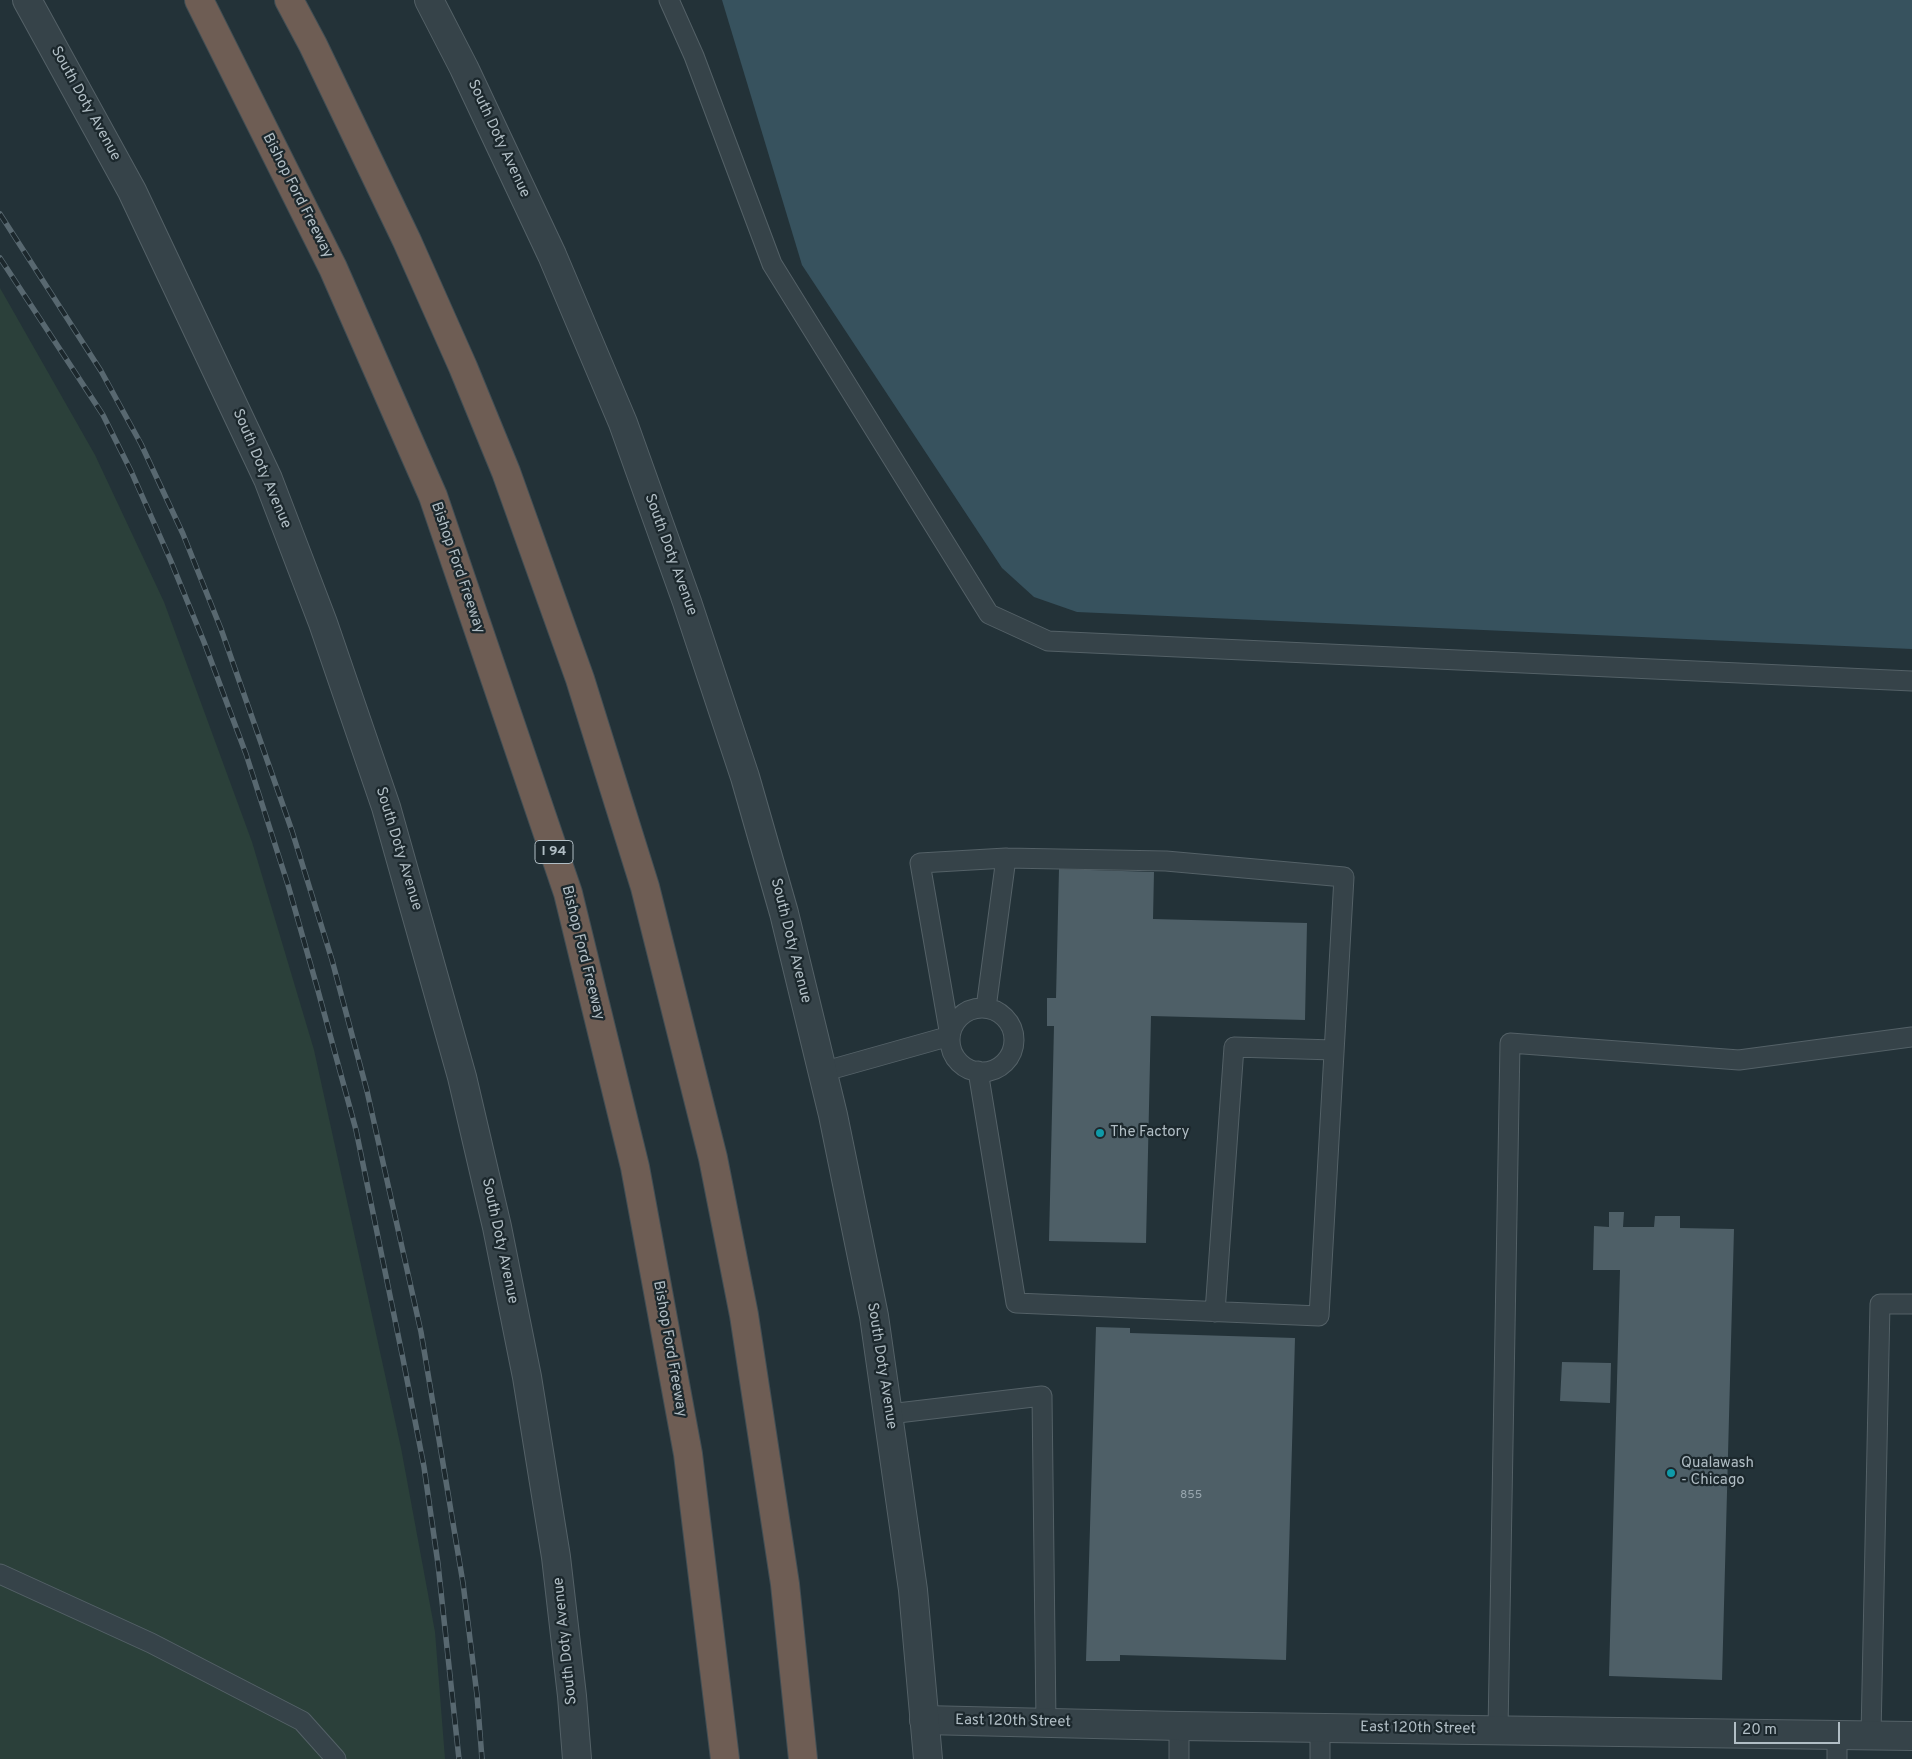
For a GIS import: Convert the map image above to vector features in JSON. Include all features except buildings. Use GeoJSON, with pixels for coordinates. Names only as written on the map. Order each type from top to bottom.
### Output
{"type":"FeatureCollection","features":[{"type":"Feature","properties":{"kind":"highway","name":"Bishop Ford Freeway"},"geometry":{"type":"LineString","coordinates":[[199,0],[333,268],[433,496],[568,893],[635,1166],[688,1454],[724,1759]]}},
{"type":"Feature","properties":{"kind":"highway"},"geometry":{"type":"LineString","coordinates":[[289,0],[313,45],[407,241],[463,367],[506,472],[580,679],[645,887],[713,1158],[744,1315],[785,1584],[803,1759]]}},
{"type":"Feature","properties":{"kind":"street","name":"South Doty Avenue"},"geometry":{"type":"LineString","coordinates":[[27,0],[132,191],[268,479],[322,623],[386,807],[462,1078],[497,1227],[528,1377],[556,1557],[572,1696],[577,1759]]}},
{"type":"Feature","properties":{"kind":"street","name":"South Doty Avenue"},"geometry":{"type":"LineString","coordinates":[[429,0],[464,68],[552,255],[623,423],[687,602],[745,777],[784,914],[822,1072],[874,1316],[913,1590],[928,1759]]}},
{"type":"Feature","properties":{"kind":"street","name":"East 120th Street"},"geometry":{"type":"LineString","coordinates":[[924,1720],[1179,1726],[1498,1730],[1837,1747],[1871,1735],[1912,1736]]}},
{"type":"Feature","properties":{"kind":"lane"},"geometry":{"type":"LineString","coordinates":[[669,0],[694,56],[772,264],[989,614],[1048,641],[1912,681]]}},
{"type":"Feature","properties":{"kind":"lane"},"geometry":{"type":"LineString","coordinates":[[950,1036],[953,1026],[959,1018],[972,1010],[986,1008],[996,1011],[1004,1017],[1014,1034],[1014,1044],[1006,1062],[988,1071],[968,1069],[954,1055],[950,1046],[950,1036],[920,863],[1006,858],[1166,861],[1344,877],[1318,1316],[1016,1303],[978,1071]]}},
{"type":"Feature","properties":{"kind":"lane"},"geometry":{"type":"LineString","coordinates":[[986,1008],[1006,858]]}},
{"type":"Feature","properties":{"kind":"lane"},"geometry":{"type":"LineString","coordinates":[[822,1072],[950,1036]]}},
{"type":"Feature","properties":{"kind":"lane"},"geometry":{"type":"LineString","coordinates":[[1498,1730],[1510,1043],[1739,1060],[1912,1036]]}},
{"type":"Feature","properties":{"kind":"lane"},"geometry":{"type":"LineString","coordinates":[[1215,1312],[1234,1047],[1334,1050]]}},
{"type":"Feature","properties":{"kind":"lane"},"geometry":{"type":"LineString","coordinates":[[1871,1735],[1880,1304],[1912,1304]]}},
{"type":"Feature","properties":{"kind":"lane"},"geometry":{"type":"LineString","coordinates":[[889,1414],[1042,1396],[1046,1723]]}},
{"type":"Feature","properties":{"kind":"lane"},"geometry":{"type":"LineString","coordinates":[[0,1574],[152,1643],[302,1721],[336,1759]]}},
{"type":"Feature","properties":{"kind":"lane"},"geometry":{"type":"LineString","coordinates":[[1179,1726],[1179,1759]]}},
{"type":"Feature","properties":{"kind":"lane"},"geometry":{"type":"LineString","coordinates":[[1320,1727],[1320,1759]]}},
{"type":"Feature","properties":{"kind":"green space"},"geometry":{"type":"Polygon","coordinates":[[[0,288],[95,455],[164,602],[252,842],[314,1050],[401,1448],[435,1632],[445,1759],[0,1759],[0,288]]]}},
{"type":"Feature","properties":{"kind":"water"},"geometry":{"type":"Polygon","coordinates":[[[722,0],[1912,0],[1912,649],[1077,612],[1034,597],[1002,568],[802,265],[722,0]]]}},
{"type":"Feature","properties":{"kind":"railway"},"geometry":{"type":"LineString","coordinates":[[0,214],[101,371],[141,444],[183,534],[221,629],[292,831],[332,960],[367,1091],[421,1332],[463,1583],[477,1695],[482,1759]]}},
{"type":"Feature","properties":{"kind":"railway"},"geometry":{"type":"LineString","coordinates":[[0,258],[103,415],[131,471],[204,642],[246,754],[288,885],[356,1130],[403,1359],[424,1467],[438,1564],[459,1759]]}},
{"type":"Feature","properties":{"kind":"place","name":"The Factory"},"geometry":{"type":"Point","coordinates":[1100,1133]}},
{"type":"Feature","properties":{"kind":"place","name":"Qualawash - Chicago"},"geometry":{"type":"Point","coordinates":[1671,1473]}}]}
